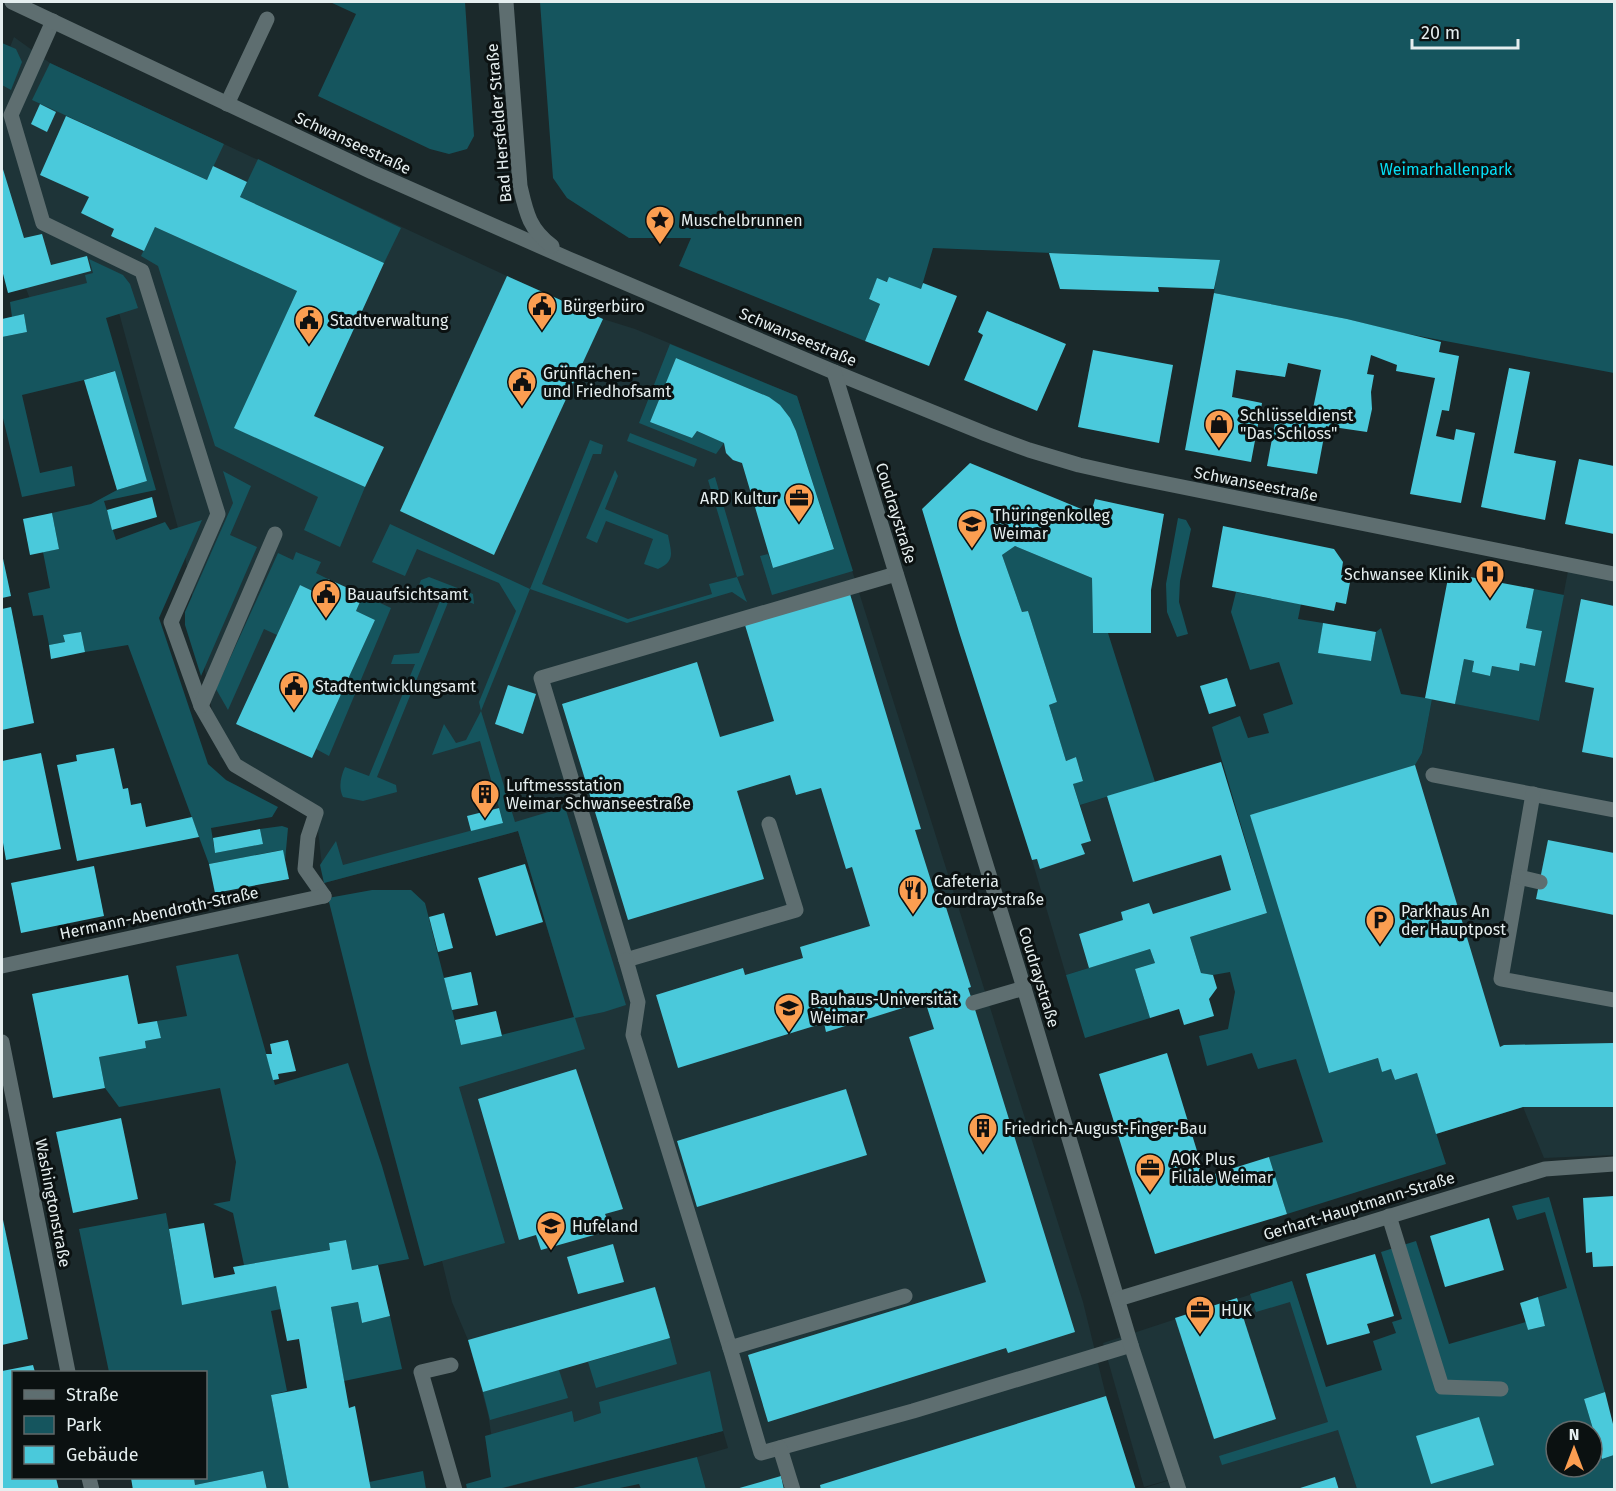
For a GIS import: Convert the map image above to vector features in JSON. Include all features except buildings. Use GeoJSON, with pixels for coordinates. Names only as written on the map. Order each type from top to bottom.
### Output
{"type":"FeatureCollection","features":[{"type":"Feature","properties":{"kind":"street","name":"Schwanseestraße"},"geometry":{"type":"LineString","coordinates":[[12,2],[372,172],[569,259],[834,372],[1029,450],[1079,465],[1128,476],[1614,574]]}},
{"type":"Feature","properties":{"kind":"street","name":"Bad Hersfelder Straße"},"geometry":{"type":"LineString","coordinates":[[506,2],[520,186],[526,213],[540,238],[569,259]]}},
{"type":"Feature","properties":{"kind":"street"},"geometry":{"type":"LineString","coordinates":[[227,104],[267,19]]}},
{"type":"Feature","properties":{"kind":"street"},"geometry":{"type":"LineString","coordinates":[[53,21],[11,115],[43,223],[142,271],[218,514],[171,622],[201,706]]}},
{"type":"Feature","properties":{"kind":"street","name":"Coudraystraße"},"geometry":{"type":"LineString","coordinates":[[834,372],[1024,988],[1131,1345],[1179,1490]]}},
{"type":"Feature","properties":{"kind":"street"},"geometry":{"type":"LineString","coordinates":[[201,706],[275,534]]}},
{"type":"Feature","properties":{"kind":"street"},"geometry":{"type":"LineString","coordinates":[[896,574],[540,678],[638,1002],[633,1035],[761,1453],[913,1411],[1131,1345]]}},
{"type":"Feature","properties":{"kind":"street","name":"Hermann-Abendroth-Straße"},"geometry":{"type":"LineString","coordinates":[[2,966],[324,896],[305,869],[308,837],[316,813],[235,765],[201,706]]}},
{"type":"Feature","properties":{"kind":"street"},"geometry":{"type":"LineString","coordinates":[[1433,776],[1614,810]]}},
{"type":"Feature","properties":{"kind":"street"},"geometry":{"type":"LineString","coordinates":[[1533,794],[1502,979],[1614,1000]]}},
{"type":"Feature","properties":{"kind":"street"},"geometry":{"type":"LineString","coordinates":[[626,960],[796,910],[769,824]]}},
{"type":"Feature","properties":{"kind":"street"},"geometry":{"type":"LineString","coordinates":[[1519,877],[1540,882]]}},
{"type":"Feature","properties":{"kind":"street"},"geometry":{"type":"LineString","coordinates":[[973,1004],[1024,988]]}},
{"type":"Feature","properties":{"kind":"street","name":"Washingtonstraße"},"geometry":{"type":"LineString","coordinates":[[2,1041],[68,1371]]}},
{"type":"Feature","properties":{"kind":"street","name":"Gerhart-Hauptmann-Straße"},"geometry":{"type":"LineString","coordinates":[[1118,1299],[1545,1169],[1614,1164]]}},
{"type":"Feature","properties":{"kind":"street"},"geometry":{"type":"LineString","coordinates":[[1389,1216],[1442,1387],[1501,1389]]}},
{"type":"Feature","properties":{"kind":"street"},"geometry":{"type":"LineString","coordinates":[[730,1347],[905,1296]]}},
{"type":"Feature","properties":{"kind":"street"},"geometry":{"type":"LineString","coordinates":[[451,1365],[421,1372],[456,1490]]}},
{"type":"Feature","properties":{"kind":"street"},"geometry":{"type":"LineString","coordinates":[[780,1448],[793,1490]]}},
{"type":"Feature","properties":{"kind":"shaded area"},"geometry":{"type":"Polygon","coordinates":[[[14,37],[50,63],[507,276],[603,319],[635,329],[797,396],[1083,1302],[1106,1396],[1136,1489],[706,1489],[697,1457],[728,1448],[723,1431],[500,1489],[488,1414],[468,1340],[452,1302],[442,1261],[424,1266],[461,1045],[574,1018],[518,831],[324,883],[316,813],[220,757],[184,550],[110,280],[30,299],[2,228],[2,67],[14,37]]]}},
{"type":"Feature","properties":{"kind":"shaded area"},"geometry":{"type":"Polygon","coordinates":[[[1569,566],[1614,575],[1614,1155],[1544,1158],[1523,1107],[1436,1134],[1417,1073],[1395,1080],[1382,1072],[1377,1058],[1329,1073],[1393,772],[1422,753],[1432,699],[1539,721],[1569,566]]]}},
{"type":"Feature","properties":{"kind":"shaded area"},"geometry":{"type":"Polygon","coordinates":[[[1221,762],[1267,913],[1066,975],[1032,860],[1037,859],[1041,868],[1084,854],[1081,844],[1091,841],[1080,805],[1221,762]]]}},
{"type":"Feature","properties":{"kind":"shaded area"},"geometry":{"type":"Polygon","coordinates":[[[1292,1281],[1357,1489],[1141,1489],[1186,1475],[1144,1487],[1103,1343],[1292,1281]]]}},
{"type":"Feature","properties":{"kind":"green space"},"geometry":{"type":"Polygon","coordinates":[[[330,2],[465,2],[474,136],[467,149],[449,154],[430,149],[318,96],[356,14],[330,2]]]}},
{"type":"Feature","properties":{"kind":"green space","name":"Weimarhallenpark"},"geometry":{"type":"Polygon","coordinates":[[[540,2],[1614,2],[1614,373],[1403,333],[1347,319],[1214,293],[1219,260],[933,248],[921,289],[877,279],[869,299],[880,304],[865,341],[679,266],[691,238],[629,238],[567,198],[553,178],[540,2]]]}},
{"type":"Feature","properties":{"kind":"green space"},"geometry":{"type":"Polygon","coordinates":[[[2,43],[16,49],[22,62],[11,90],[2,85],[2,43]]]}},
{"type":"Feature","properties":{"kind":"green space"},"geometry":{"type":"Polygon","coordinates":[[[50,63],[224,144],[207,180],[32,100],[50,63]]]}},
{"type":"Feature","properties":{"kind":"green space"},"geometry":{"type":"Polygon","coordinates":[[[258,159],[401,228],[384,263],[240,197],[258,159]]]}},
{"type":"Feature","properties":{"kind":"green space"},"geometry":{"type":"Polygon","coordinates":[[[155,227],[297,291],[235,428],[365,487],[340,547],[304,530],[318,497],[215,446],[158,266],[141,256],[155,227]]]}},
{"type":"Feature","properties":{"kind":"green space"},"geometry":{"type":"Polygon","coordinates":[[[89,259],[123,275],[130,284],[138,308],[106,318],[156,490],[104,501],[116,540],[165,522],[170,530],[202,520],[159,618],[208,764],[226,780],[278,807],[272,817],[211,828],[215,853],[263,844],[260,829],[282,826],[288,828],[285,861],[282,850],[209,864],[128,645],[85,652],[81,632],[63,636],[65,642],[49,645],[43,615],[33,616],[28,593],[50,588],[43,552],[59,549],[52,513],[91,504],[117,490],[147,481],[114,371],[22,395],[40,473],[72,466],[75,486],[22,497],[2,414],[2,337],[27,332],[24,314],[12,317],[10,302],[87,283],[85,275],[93,273],[89,259]]]}},
{"type":"Feature","properties":{"kind":"green space"},"geometry":{"type":"Polygon","coordinates":[[[670,344],[797,396],[853,571],[772,595],[760,556],[768,554],[773,568],[834,548],[796,431],[785,412],[769,397],[676,358],[650,422],[692,438],[697,431],[724,443],[716,454],[639,423],[670,344]]]}},
{"type":"Feature","properties":{"kind":"green space"},"geometry":{"type":"Polygon","coordinates":[[[630,433],[697,459],[694,467],[627,441],[630,433]]]}},
{"type":"Feature","properties":{"kind":"green space"},"geometry":{"type":"Polygon","coordinates":[[[590,440],[603,445],[601,454],[593,454],[542,584],[628,619],[712,594],[709,584],[737,577],[747,602],[732,592],[627,623],[530,589],[590,440]]]}},
{"type":"Feature","properties":{"kind":"green space"},"geometry":{"type":"Polygon","coordinates":[[[615,470],[618,476],[605,509],[668,535],[670,559],[658,569],[644,564],[653,539],[606,521],[597,543],[586,538],[615,470]]]}},
{"type":"Feature","properties":{"kind":"green space"},"geometry":{"type":"Polygon","coordinates":[[[223,471],[251,486],[230,535],[257,547],[201,676],[185,625],[185,612],[233,503],[223,471]]]}},
{"type":"Feature","properties":{"kind":"green space"},"geometry":{"type":"Polygon","coordinates":[[[715,477],[744,575],[737,577],[708,480],[715,477]]]}},
{"type":"Feature","properties":{"kind":"green space"},"geometry":{"type":"Polygon","coordinates":[[[1178,518],[1186,520],[1191,529],[1180,581],[1179,602],[1188,634],[1177,637],[1167,612],[1166,584],[1178,518]]]}},
{"type":"Feature","properties":{"kind":"green space"},"geometry":{"type":"Polygon","coordinates":[[[390,524],[530,589],[481,711],[479,702],[516,611],[499,583],[417,549],[405,576],[372,562],[390,524]]]}},
{"type":"Feature","properties":{"kind":"green space"},"geometry":{"type":"Polygon","coordinates":[[[1015,546],[1092,578],[1093,633],[1108,633],[1155,782],[1080,805],[1073,784],[1083,780],[1076,757],[1066,761],[1049,705],[1057,702],[1028,611],[1022,612],[1002,555],[1015,546]]]}},
{"type":"Feature","properties":{"kind":"green space"},"geometry":{"type":"Polygon","coordinates":[[[296,552],[321,562],[316,573],[328,579],[321,595],[300,585],[277,635],[264,629],[228,710],[216,689],[278,553],[293,560],[296,552]]]}},
{"type":"Feature","properties":{"kind":"green space"},"geometry":{"type":"Polygon","coordinates":[[[429,577],[473,594],[474,604],[451,595],[377,777],[396,785],[397,792],[363,801],[343,797],[341,782],[345,767],[369,776],[415,664],[391,664],[394,655],[419,653],[444,591],[431,586],[417,590],[421,580],[429,577]]]}},
{"type":"Feature","properties":{"kind":"green space"},"geometry":{"type":"Polygon","coordinates":[[[1534,589],[1564,595],[1539,721],[1455,704],[1464,659],[1474,661],[1472,672],[1490,676],[1492,666],[1519,671],[1520,663],[1535,666],[1542,631],[1526,628],[1534,589]]]}},
{"type":"Feature","properties":{"kind":"green space"},"geometry":{"type":"Polygon","coordinates":[[[1236,592],[1301,604],[1298,619],[1323,623],[1319,653],[1371,661],[1376,632],[1381,628],[1401,694],[1432,699],[1422,753],[1415,765],[1393,772],[1329,1073],[1378,1058],[1382,1072],[1391,1069],[1395,1080],[1417,1073],[1446,1164],[1287,1214],[1269,1157],[1323,1142],[1296,1059],[1258,1069],[1252,1053],[1207,1066],[1199,1036],[1228,1029],[1235,992],[1230,972],[1213,975],[1201,973],[1190,937],[1267,913],[1212,727],[1240,716],[1248,738],[1269,733],[1263,714],[1293,704],[1279,662],[1250,670],[1231,612],[1236,592]]]}},
{"type":"Feature","properties":{"kind":"green space"},"geometry":{"type":"Polygon","coordinates":[[[363,595],[391,608],[329,756],[316,749],[375,620],[356,611],[363,595]]]}},
{"type":"Feature","properties":{"kind":"green space"},"geometry":{"type":"Polygon","coordinates":[[[481,711],[515,822],[565,807],[626,1005],[575,1018],[585,1049],[459,1087],[505,1243],[424,1266],[328,898],[372,890],[411,890],[425,903],[461,1045],[574,1017],[518,831],[324,883],[320,865],[336,841],[343,865],[503,822],[480,741],[432,755],[444,724],[456,743],[466,740],[481,711]]]}},
{"type":"Feature","properties":{"kind":"green space"},"geometry":{"type":"Polygon","coordinates":[[[1150,949],[1155,963],[1135,969],[1150,1018],[1085,1038],[1066,975],[1150,949]]]}},
{"type":"Feature","properties":{"kind":"green space"},"geometry":{"type":"Polygon","coordinates":[[[238,954],[275,1085],[348,1063],[382,1166],[409,1259],[352,1270],[346,1240],[329,1243],[330,1250],[244,1265],[233,1213],[213,1204],[230,1201],[236,1162],[220,1088],[119,1107],[105,1088],[99,1057],[146,1048],[145,1041],[161,1038],[157,1021],[187,1016],[176,966],[238,954]]]}},
{"type":"Feature","properties":{"kind":"green space"},"geometry":{"type":"Polygon","coordinates":[[[1549,1197],[1605,1392],[1584,1399],[1590,1419],[1544,1419],[1544,1479],[1604,1479],[1604,1458],[1614,1455],[1614,1489],[1357,1489],[1338,1430],[1222,1465],[1219,1456],[1328,1422],[1290,1302],[1256,1312],[1250,1294],[1292,1281],[1326,1387],[1382,1370],[1373,1341],[1396,1333],[1392,1322],[1402,1319],[1381,1252],[1416,1241],[1449,1344],[1526,1322],[1528,1330],[1545,1326],[1538,1297],[1567,1288],[1545,1212],[1517,1220],[1512,1206],[1549,1197]]]}},
{"type":"Feature","properties":{"kind":"green space"},"geometry":{"type":"Polygon","coordinates":[[[166,1213],[182,1304],[276,1286],[281,1309],[271,1311],[287,1391],[271,1395],[289,1489],[267,1489],[263,1471],[195,1485],[194,1479],[207,1479],[207,1371],[109,1371],[79,1229],[166,1213]]]}},
{"type":"Feature","properties":{"kind":"green space"},"geometry":{"type":"Polygon","coordinates":[[[358,1302],[362,1323],[390,1316],[402,1369],[344,1381],[331,1307],[358,1302]]]}},
{"type":"Feature","properties":{"kind":"green space"},"geometry":{"type":"Polygon","coordinates":[[[670,1338],[677,1364],[596,1388],[588,1362],[670,1338]]]}},
{"type":"Feature","properties":{"kind":"green space"},"geometry":{"type":"Polygon","coordinates":[[[559,1370],[568,1398],[490,1420],[483,1392],[559,1370]]]}},
{"type":"Feature","properties":{"kind":"green space"},"geometry":{"type":"Polygon","coordinates":[[[710,1371],[723,1431],[498,1489],[467,1489],[466,1484],[491,1477],[485,1436],[572,1411],[574,1422],[601,1413],[599,1402],[710,1371]]]}},
{"type":"Feature","properties":{"kind":"green space"},"geometry":{"type":"Polygon","coordinates":[[[697,1457],[706,1489],[641,1489],[639,1484],[615,1489],[569,1489],[697,1457]]]}},
{"type":"Feature","properties":{"kind":"green space"},"geometry":{"type":"Polygon","coordinates":[[[423,1471],[426,1489],[371,1489],[369,1482],[423,1471]]]}},
{"type":"Feature","properties":{"kind":"place","name":"Muschelbrunnen"},"geometry":{"type":"Point","coordinates":[660,246]}},
{"type":"Feature","properties":{"kind":"place","name":"Bürgerbüro"},"geometry":{"type":"Point","coordinates":[542,332]}},
{"type":"Feature","properties":{"kind":"place","name":"Stadtverwaltung"},"geometry":{"type":"Point","coordinates":[309,346]}},
{"type":"Feature","properties":{"kind":"place","name":"Grünflächen- und Friedhofsamt"},"geometry":{"type":"Point","coordinates":[522,408]}},
{"type":"Feature","properties":{"kind":"place","name":"Schlüsseldienst \"Das Schloss\""},"geometry":{"type":"Point","coordinates":[1219,450]}},
{"type":"Feature","properties":{"kind":"place","name":"ARD Kultur"},"geometry":{"type":"Point","coordinates":[799,524]}},
{"type":"Feature","properties":{"kind":"place","name":"Thüringenkolleg Weimar"},"geometry":{"type":"Point","coordinates":[972,550]}},
{"type":"Feature","properties":{"kind":"place","name":"Schwansee Klinik"},"geometry":{"type":"Point","coordinates":[1490,600]}},
{"type":"Feature","properties":{"kind":"place","name":"Bauaufsichtsamt"},"geometry":{"type":"Point","coordinates":[326,620]}},
{"type":"Feature","properties":{"kind":"place","name":"Stadtentwicklungsamt"},"geometry":{"type":"Point","coordinates":[294,712]}},
{"type":"Feature","properties":{"kind":"place","name":"Luftmessstation Weimar Schwanseestraße"},"geometry":{"type":"Point","coordinates":[485,820]}},
{"type":"Feature","properties":{"kind":"place","name":"Cafeteria Courdraystraße"},"geometry":{"type":"Point","coordinates":[913,916]}},
{"type":"Feature","properties":{"kind":"place","name":"Parkhaus An der Hauptpost"},"geometry":{"type":"Point","coordinates":[1380,946]}},
{"type":"Feature","properties":{"kind":"place","name":"Bauhaus-Universität Weimar"},"geometry":{"type":"Point","coordinates":[789,1034]}},
{"type":"Feature","properties":{"kind":"place","name":"Friedrich-August-Finger-Bau"},"geometry":{"type":"Point","coordinates":[983,1154]}},
{"type":"Feature","properties":{"kind":"place","name":"AOK Plus Filiale Weimar"},"geometry":{"type":"Point","coordinates":[1150,1194]}},
{"type":"Feature","properties":{"kind":"place","name":"Hufeland"},"geometry":{"type":"Point","coordinates":[551,1252]}},
{"type":"Feature","properties":{"kind":"place","name":"HUK"},"geometry":{"type":"Point","coordinates":[1200,1336]}}]}
